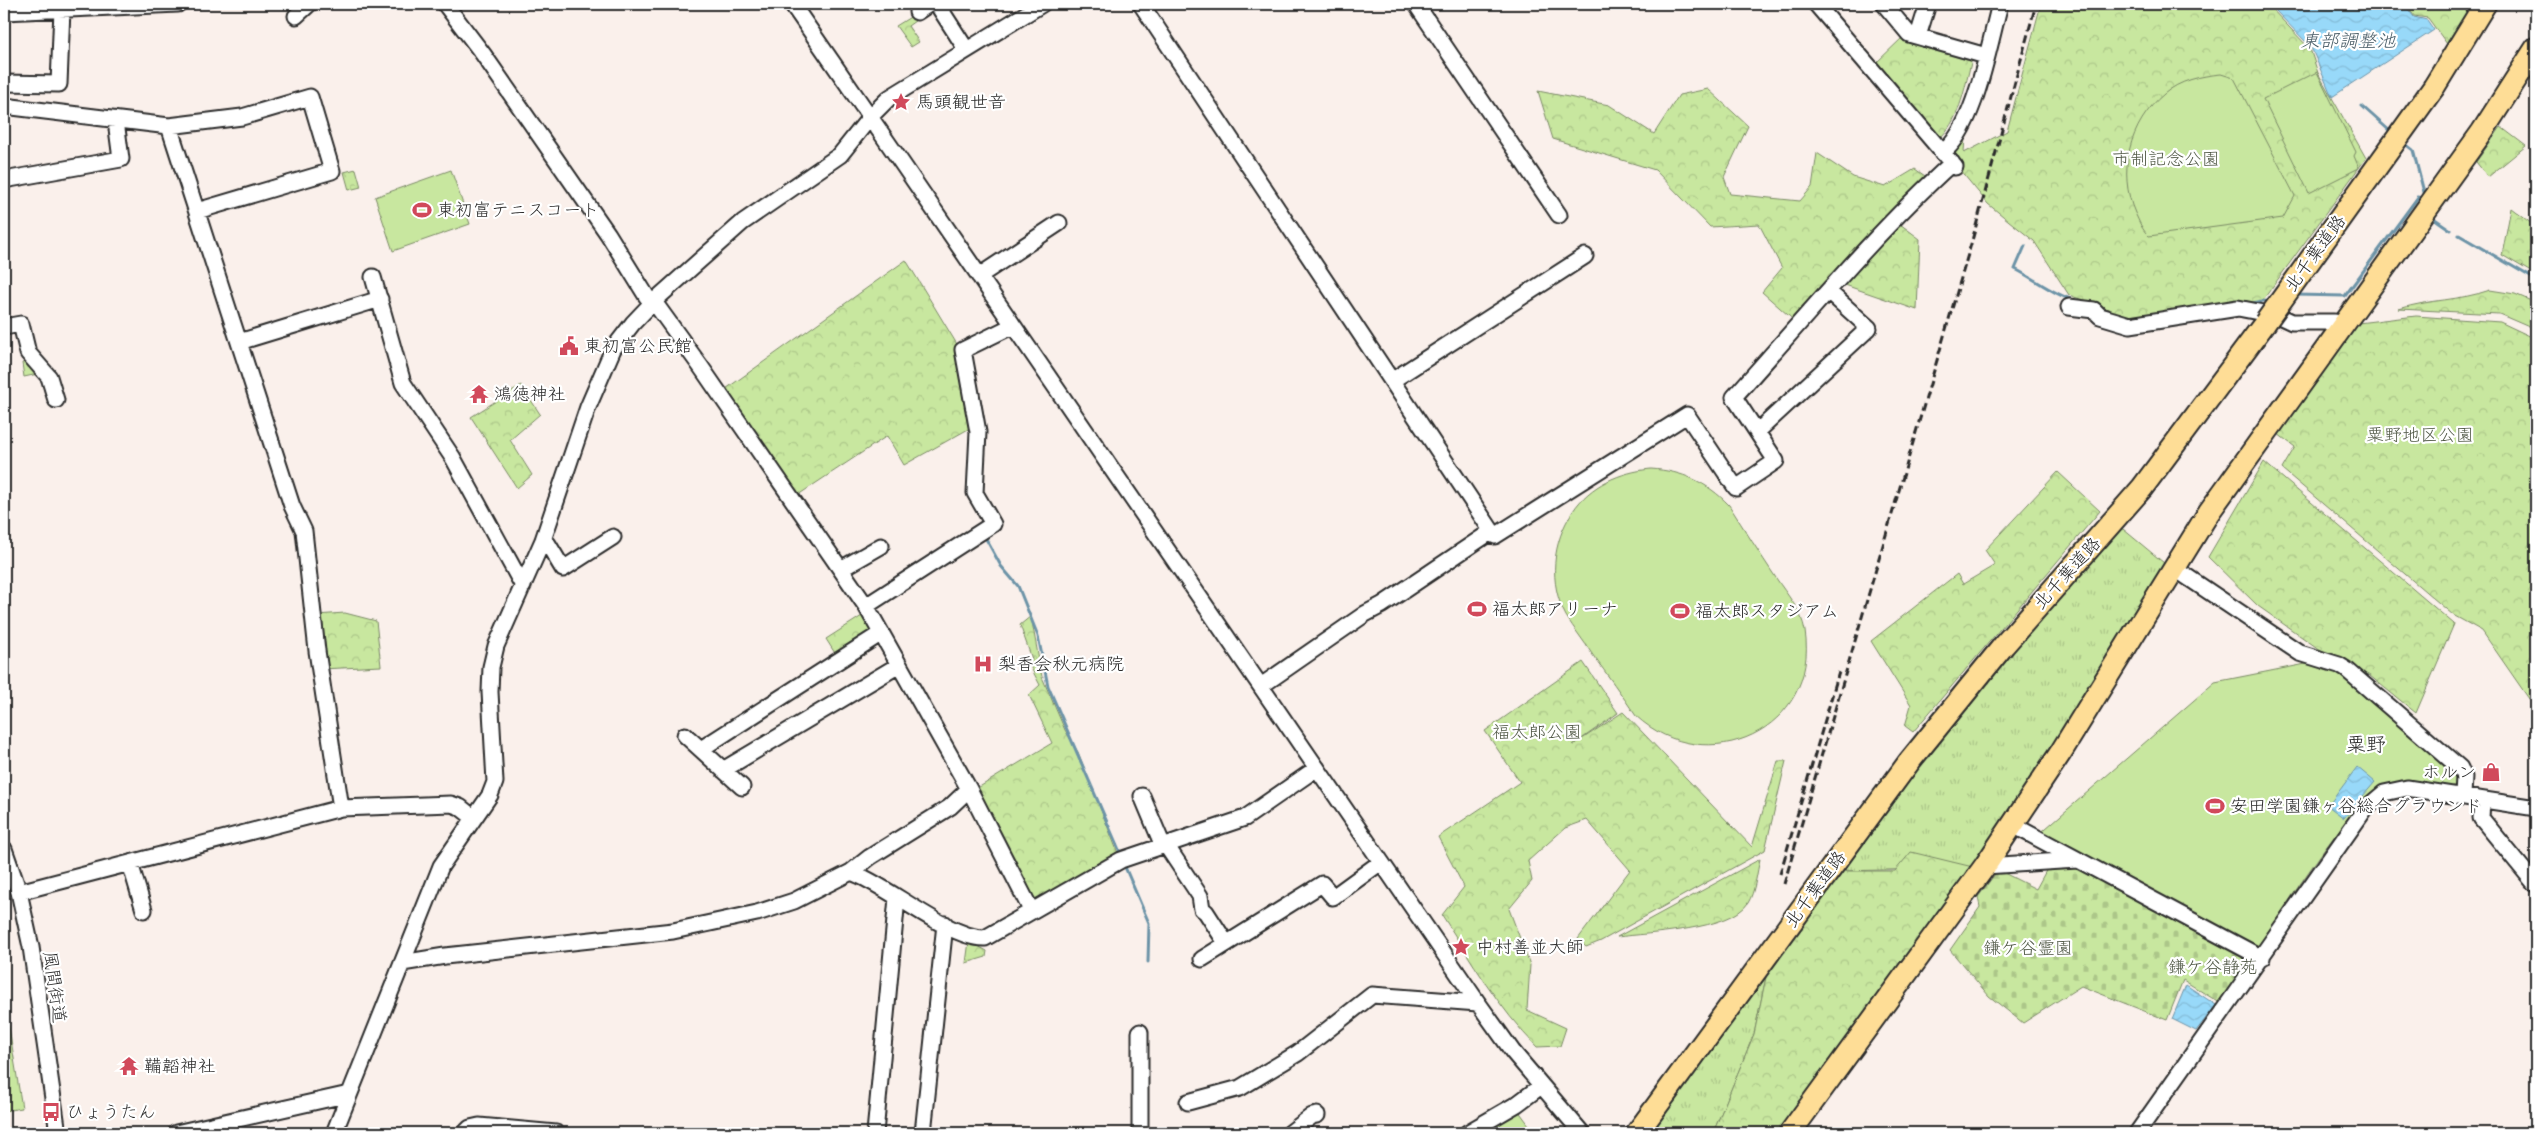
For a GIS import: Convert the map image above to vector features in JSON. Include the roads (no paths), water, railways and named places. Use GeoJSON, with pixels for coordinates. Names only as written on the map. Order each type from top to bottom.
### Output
{"type":"FeatureCollection","features":[{"type":"Feature","properties":{"kind":"highway","name":"北千葉道路"},"geometry":{"type":"LineString","coordinates":[[1636,1133],[1909,762],[2004,645],[2142,488],[2265,323],[2434,87],[2485,4]]}},
{"type":"Feature","properties":{"kind":"highway"},"geometry":{"type":"LineString","coordinates":[[1790,1133],[1985,866],[2107,679],[2209,512],[2482,132],[2536,48]]}},
{"type":"Feature","properties":{"kind":"street"},"geometry":{"type":"LineString","coordinates":[[4,12],[178,4]]}},
{"type":"Feature","properties":{"kind":"street"},"geometry":{"type":"LineString","coordinates":[[296,16],[309,4]]}},
{"type":"Feature","properties":{"kind":"street"},"geometry":{"type":"LineString","coordinates":[[444,4],[483,54],[653,302],[701,367],[866,606],[880,634],[969,789],[1032,910]]}},
{"type":"Feature","properties":{"kind":"street"},"geometry":{"type":"LineString","coordinates":[[792,4],[871,116],[1012,326],[1478,1003],[1541,1086],[1582,1133]]}},
{"type":"Feature","properties":{"kind":"street"},"geometry":{"type":"LineString","coordinates":[[937,4],[966,49]]}},
{"type":"Feature","properties":{"kind":"street"},"geometry":{"type":"LineString","coordinates":[[334,1133],[441,866],[490,795],[495,782],[490,692],[491,667],[496,646],[543,540],[597,381],[613,349],[633,322],[653,302],[743,222],[840,155],[871,116],[889,98],[1042,4]]}},
{"type":"Feature","properties":{"kind":"street"},"geometry":{"type":"LineString","coordinates":[[1141,4],[1496,536],[1687,415],[1736,488],[1776,461],[1734,397],[1828,291],[1950,161],[1953,143],[1967,121],[2000,4]]}},
{"type":"Feature","properties":{"kind":"street"},"geometry":{"type":"LineString","coordinates":[[1416,4],[1559,215]]}},
{"type":"Feature","properties":{"kind":"street"},"geometry":{"type":"LineString","coordinates":[[1816,4],[1950,161]]}},
{"type":"Feature","properties":{"kind":"street"},"geometry":{"type":"LineString","coordinates":[[1884,4],[1909,34],[1986,56]]}},
{"type":"Feature","properties":{"kind":"street"},"geometry":{"type":"LineString","coordinates":[[1918,36],[1928,4]]}},
{"type":"Feature","properties":{"kind":"street"},"geometry":{"type":"LineString","coordinates":[[4,83],[59,84],[62,9]]}},
{"type":"Feature","properties":{"kind":"street"},"geometry":{"type":"LineString","coordinates":[[4,106],[169,126],[242,117],[310,97],[332,171],[197,211]]}},
{"type":"Feature","properties":{"kind":"street"},"geometry":{"type":"LineString","coordinates":[[4,180],[121,159],[116,121]]}},
{"type":"Feature","properties":{"kind":"street"},"geometry":{"type":"LineString","coordinates":[[169,126],[292,506],[304,531],[317,651],[341,808]]}},
{"type":"Feature","properties":{"kind":"street"},"geometry":{"type":"LineString","coordinates":[[978,276],[1058,223]]}},
{"type":"Feature","properties":{"kind":"street"},"geometry":{"type":"LineString","coordinates":[[1393,380],[1585,256]]}},
{"type":"Feature","properties":{"kind":"street"},"geometry":{"type":"LineString","coordinates":[[373,277],[403,383],[453,458],[524,586]]}},
{"type":"Feature","properties":{"kind":"street"},"geometry":{"type":"LineString","coordinates":[[1757,432],[1869,328],[1828,291]]}},
{"type":"Feature","properties":{"kind":"street"},"geometry":{"type":"LineString","coordinates":[[239,342],[380,299]]}},
{"type":"Feature","properties":{"kind":"street"},"geometry":{"type":"LineString","coordinates":[[2069,307],[2094,310],[2100,316],[2130,325],[2238,308],[2279,316],[2292,322],[2335,322]]}},
{"type":"Feature","properties":{"kind":"street"},"geometry":{"type":"LineString","coordinates":[[4,327],[22,324],[28,353],[49,377],[56,400]]}},
{"type":"Feature","properties":{"kind":"street"},"geometry":{"type":"LineString","coordinates":[[866,606],[993,524],[975,493],[978,432],[963,350],[1012,326]]}},
{"type":"Feature","properties":{"kind":"street"},"geometry":{"type":"LineString","coordinates":[[1261,686],[1365,614],[1382,605],[1492,531]]}},
{"type":"Feature","properties":{"kind":"street"},"geometry":{"type":"LineString","coordinates":[[543,540],[563,569],[613,537]]}},
{"type":"Feature","properties":{"kind":"street"},"geometry":{"type":"LineString","coordinates":[[841,569],[881,546]]}},
{"type":"Feature","properties":{"kind":"street"},"geometry":{"type":"LineString","coordinates":[[2174,568],[2300,653],[2339,664],[2347,670],[2460,768],[2464,777],[2463,795]]}},
{"type":"Feature","properties":{"kind":"street"},"geometry":{"type":"LineString","coordinates":[[701,749],[880,634]]}},
{"type":"Feature","properties":{"kind":"street"},"geometry":{"type":"LineString","coordinates":[[723,770],[899,665]]}},
{"type":"Feature","properties":{"kind":"street"},"geometry":{"type":"LineString","coordinates":[[685,734],[742,787]]}},
{"type":"Feature","properties":{"kind":"street"},"geometry":{"type":"LineString","coordinates":[[851,872],[945,924],[974,937],[985,938],[1121,860],[1245,818],[1317,768]]}},
{"type":"Feature","properties":{"kind":"street"},"geometry":{"type":"LineString","coordinates":[[2137,1133],[2262,958],[2365,809],[2374,800],[2384,793],[2406,788],[2463,795],[2482,800],[2536,808]]}},
{"type":"Feature","properties":{"kind":"street"},"geometry":{"type":"LineString","coordinates":[[402,963],[445,956],[673,931],[709,925],[794,901],[851,872],[870,857],[950,807],[969,789]]}},
{"type":"Feature","properties":{"kind":"street"},"geometry":{"type":"LineString","coordinates":[[1142,796],[1165,845],[1200,896],[1202,909],[1206,912],[1226,943]]}},
{"type":"Feature","properties":{"kind":"street"},"geometry":{"type":"LineString","coordinates":[[2482,800],[2481,818],[2536,885]]}},
{"type":"Feature","properties":{"kind":"street"},"geometry":{"type":"LineString","coordinates":[[18,892],[341,808],[451,804],[460,807],[474,818]]}},
{"type":"Feature","properties":{"kind":"street"},"geometry":{"type":"LineString","coordinates":[[2013,825],[2262,958]]}},
{"type":"Feature","properties":{"kind":"street","name":"風間街道"},"geometry":{"type":"LineString","coordinates":[[4,849],[18,892],[31,947],[58,1133]]}},
{"type":"Feature","properties":{"kind":"street"},"geometry":{"type":"LineString","coordinates":[[1985,866],[2077,860]]}},
{"type":"Feature","properties":{"kind":"street"},"geometry":{"type":"LineString","coordinates":[[1202,959],[1322,884],[1333,897],[1381,862]]}},
{"type":"Feature","properties":{"kind":"street"},"geometry":{"type":"LineString","coordinates":[[130,863],[144,910]]}},
{"type":"Feature","properties":{"kind":"street"},"geometry":{"type":"LineString","coordinates":[[874,1133],[896,898]]}},
{"type":"Feature","properties":{"kind":"street"},"geometry":{"type":"LineString","coordinates":[[923,1133],[945,924]]}},
{"type":"Feature","properties":{"kind":"street"},"geometry":{"type":"LineString","coordinates":[[1188,1102],[1240,1088],[1298,1053],[1372,995],[1478,1003]]}},
{"type":"Feature","properties":{"kind":"street"},"geometry":{"type":"LineString","coordinates":[[1140,1032],[1140,1133]]}},
{"type":"Feature","properties":{"kind":"street"},"geometry":{"type":"LineString","coordinates":[[1467,1133],[1517,1104],[1541,1086]]}},
{"type":"Feature","properties":{"kind":"street"},"geometry":{"type":"LineString","coordinates":[[176,1133],[349,1094]]}},
{"type":"Feature","properties":{"kind":"street"},"geometry":{"type":"LineString","coordinates":[[1290,1133],[1312,1116],[1317,1116]]}},
{"type":"Feature","properties":{"kind":"street"},"geometry":{"type":"LineString","coordinates":[[465,1133],[470,1128],[479,1126],[556,1133]]}},
{"type":"Feature","properties":{"kind":"water","name":"東部調整池"},"geometry":{"type":"Polygon","coordinates":[[[2269,4],[2404,4],[2414,17],[2427,20],[2434,30],[2332,97],[2311,47],[2269,4]]]}},
{"type":"Feature","properties":{"kind":"water"},"geometry":{"type":"Polygon","coordinates":[[[2357,767],[2375,782],[2344,818],[2328,806],[2357,767]]]}},
{"type":"Feature","properties":{"kind":"water"},"geometry":{"type":"Polygon","coordinates":[[[2186,985],[2216,1005],[2196,1031],[2172,1019],[2186,985]]]}},
{"type":"Feature","properties":{"kind":"waterway"},"geometry":{"type":"LineString","coordinates":[[2362,106],[2391,132]]}},
{"type":"Feature","properties":{"kind":"waterway"},"geometry":{"type":"LineString","coordinates":[[2404,143],[2413,150],[2425,196]]}},
{"type":"Feature","properties":{"kind":"waterway"},"geometry":{"type":"LineString","coordinates":[[2295,295],[2345,296],[2418,197],[2424,198]]}},
{"type":"Feature","properties":{"kind":"waterway"},"geometry":{"type":"LineString","coordinates":[[2433,215],[2435,219],[2451,230]]}},
{"type":"Feature","properties":{"kind":"waterway"},"geometry":{"type":"LineString","coordinates":[[2459,235],[2536,280]]}},
{"type":"Feature","properties":{"kind":"waterway"},"geometry":{"type":"LineString","coordinates":[[2025,246],[2015,269],[2052,291],[2076,301]]}},
{"type":"Feature","properties":{"kind":"waterway"},"geometry":{"type":"LineString","coordinates":[[2248,304],[2272,299]]}},
{"type":"Feature","properties":{"kind":"waterway"},"geometry":{"type":"LineString","coordinates":[[985,537],[1001,566],[1018,586],[1038,636],[1048,686],[1120,852]]}},
{"type":"Feature","properties":{"kind":"waterway"},"geometry":{"type":"LineString","coordinates":[[1125,867],[1149,923],[1148,962]]}},
{"type":"Feature","properties":{"kind":"railway"},"geometry":{"type":"LineString","coordinates":[[1784,884],[1973,237],[2036,4]]}},
{"type":"Feature","properties":{"kind":"railway"},"geometry":{"type":"LineString","coordinates":[[1780,874],[1839,672]]}},
{"type":"Feature","properties":{"kind":"place","name":"馬頭観世音"},"geometry":{"type":"Point","coordinates":[901,102]}},
{"type":"Feature","properties":{"kind":"place","name":"東初富テニスコート"},"geometry":{"type":"Point","coordinates":[422,210]}},
{"type":"Feature","properties":{"kind":"place","name":"東初富公民館"},"geometry":{"type":"Point","coordinates":[569,346]}},
{"type":"Feature","properties":{"kind":"place","name":"鴻徳神社"},"geometry":{"type":"Point","coordinates":[479,394]}},
{"type":"Feature","properties":{"kind":"place","name":"福太郎アリーナ"},"geometry":{"type":"Point","coordinates":[1477,609]}},
{"type":"Feature","properties":{"kind":"place","name":"福太郎スタジアム"},"geometry":{"type":"Point","coordinates":[1680,611]}},
{"type":"Feature","properties":{"kind":"place","name":"梨香会秋元病院"},"geometry":{"type":"Point","coordinates":[983,664]}},
{"type":"Feature","properties":{"kind":"place","name":"ホルン"},"geometry":{"type":"Point","coordinates":[2491,772]}},
{"type":"Feature","properties":{"kind":"place","name":"安田学園鎌ヶ谷総合グラウンド"},"geometry":{"type":"Point","coordinates":[2215,806]}},
{"type":"Feature","properties":{"kind":"place","name":"中村善並大師"},"geometry":{"type":"Point","coordinates":[1461,947]}},
{"type":"Feature","properties":{"kind":"place","name":"鞴韜神社"},"geometry":{"type":"Point","coordinates":[129,1066]}},
{"type":"Feature","properties":{"kind":"place","name":"ひょうたん"},"geometry":{"type":"Point","coordinates":[51,1112]}},
{"type":"Feature","properties":{"kind":"district","name":"粟野"},"geometry":{"type":"Point","coordinates":[2366,744]}},
{"type":"Feature","properties":{"kind":"park label","name":"市制記念公園"},"geometry":{"type":"Point","coordinates":[2166,159]}},
{"type":"Feature","properties":{"kind":"park label","name":"粟野地区公園"},"geometry":{"type":"Point","coordinates":[2420,435]}},
{"type":"Feature","properties":{"kind":"park label","name":"福太郎公園"},"geometry":{"type":"Point","coordinates":[1537,732]}},
{"type":"Feature","properties":{"kind":"park label","name":"鎌ケ谷霊園"},"geometry":{"type":"Point","coordinates":[2028,948]}},
{"type":"Feature","properties":{"kind":"park label","name":"鎌ケ谷静苑"},"geometry":{"type":"Point","coordinates":[2213,967]}}]}
